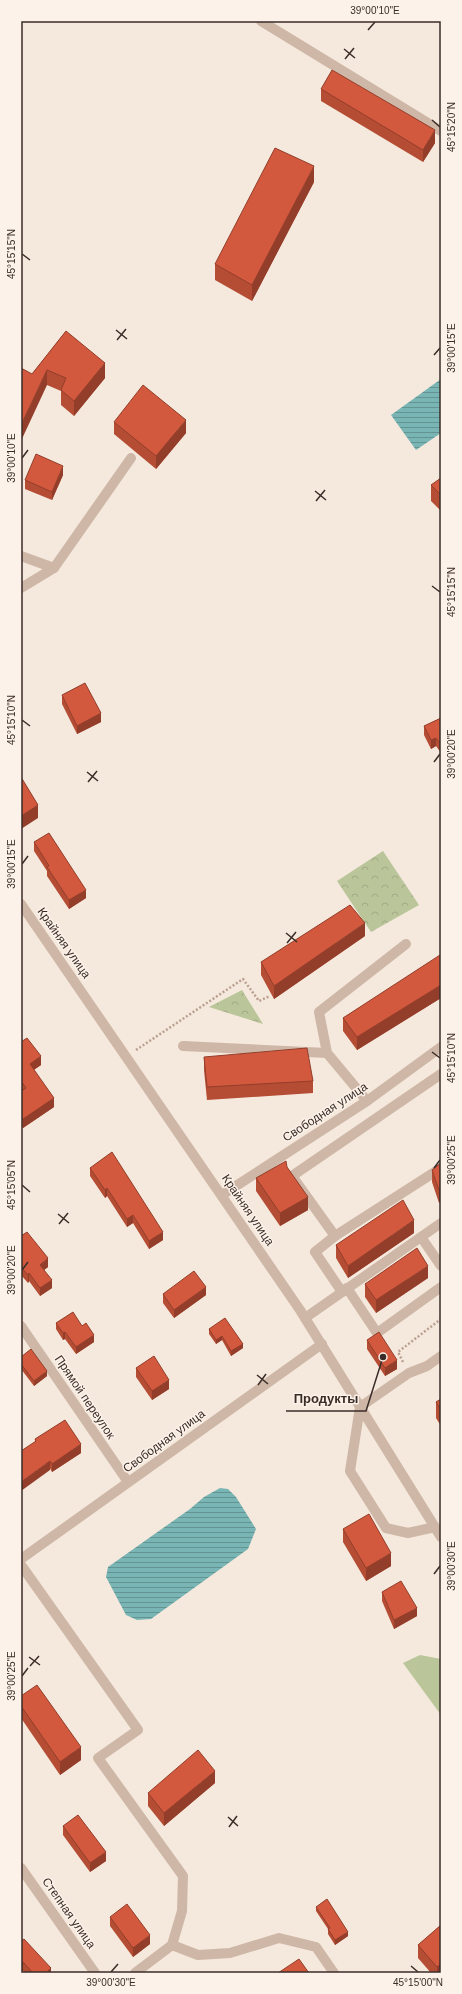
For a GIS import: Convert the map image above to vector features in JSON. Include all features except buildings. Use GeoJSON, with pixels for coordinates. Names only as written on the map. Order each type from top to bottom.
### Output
{"type":"FeatureCollection","features":[{"type":"Feature","properties":{"kind":"street"},"geometry":{"type":"LineString","coordinates":[[261,21],[441,131]]}},
{"type":"Feature","properties":{"kind":"street"},"geometry":{"type":"LineString","coordinates":[[21,588],[54,568],[131,458]]}},
{"type":"Feature","properties":{"kind":"street"},"geometry":{"type":"LineString","coordinates":[[21,556],[54,568]]}},
{"type":"Feature","properties":{"kind":"street","name":"Крайняя улица"},"geometry":{"type":"LineString","coordinates":[[21,904],[305,1318],[441,1537]]}},
{"type":"Feature","properties":{"kind":"street"},"geometry":{"type":"LineString","coordinates":[[367,1101],[327,1054],[319,1012],[406,944]]}},
{"type":"Feature","properties":{"kind":"street"},"geometry":{"type":"LineString","coordinates":[[183,1046],[327,1054]]}},
{"type":"Feature","properties":{"kind":"street","name":"Свободная улица"},"geometry":{"type":"LineString","coordinates":[[222,1195],[367,1101],[441,1047]]}},
{"type":"Feature","properties":{"kind":"street"},"geometry":{"type":"LineString","coordinates":[[335,1236],[292,1176],[441,1074]]}},
{"type":"Feature","properties":{"kind":"street"},"geometry":{"type":"LineString","coordinates":[[441,1168],[335,1236],[315,1252],[377,1333],[441,1287]]}},
{"type":"Feature","properties":{"kind":"street"},"geometry":{"type":"LineString","coordinates":[[305,1318],[441,1223]]}},
{"type":"Feature","properties":{"kind":"street"},"geometry":{"type":"LineString","coordinates":[[421,1237],[441,1266]]}},
{"type":"Feature","properties":{"kind":"street","name":"Прямой переулок"},"geometry":{"type":"LineString","coordinates":[[21,1326],[128,1482]]}},
{"type":"Feature","properties":{"kind":"street","name":"Свободная улица"},"geometry":{"type":"LineString","coordinates":[[21,1559],[322,1344]]}},
{"type":"Feature","properties":{"kind":"street"},"geometry":{"type":"LineString","coordinates":[[435,1527],[408,1533],[386,1528],[350,1471],[360,1407],[409,1373],[427,1366],[441,1356]]}},
{"type":"Feature","properties":{"kind":"street"},"geometry":{"type":"LineString","coordinates":[[21,1565],[138,1730],[98,1758],[183,1876],[182,1911],[172,1946],[135,1973]]}},
{"type":"Feature","properties":{"kind":"street","name":"Степная улица"},"geometry":{"type":"LineString","coordinates":[[21,1868],[96,1973]]}},
{"type":"Feature","properties":{"kind":"street"},"geometry":{"type":"LineString","coordinates":[[172,1946],[198,1954],[230,1952],[279,1938],[316,1947],[334,1973]]}},
{"type":"Feature","properties":{"kind":"path"},"geometry":{"type":"LineString","coordinates":[[126,1057],[243,979],[259,1001],[270,996]]}},
{"type":"Feature","properties":{"kind":"path"},"geometry":{"type":"LineString","coordinates":[[409,1373],[398,1352],[441,1319]]}},
{"type":"Feature","properties":{"kind":"green space"},"geometry":{"type":"Polygon","coordinates":[[[383,851],[419,905],[371,932],[337,881],[383,851]]]}},
{"type":"Feature","properties":{"kind":"green space"},"geometry":{"type":"Polygon","coordinates":[[[242,990],[263,1024],[209,1007],[242,990]]]}},
{"type":"Feature","properties":{"kind":"green space"},"geometry":{"type":"Polygon","coordinates":[[[420,1655],[441,1659],[441,1715],[403,1663],[420,1655]]]}},
{"type":"Feature","properties":{"kind":"water"},"geometry":{"type":"Polygon","coordinates":[[[441,379],[441,433],[416,450],[391,415],[441,379]]]}},
{"type":"Feature","properties":{"kind":"water"},"geometry":{"type":"Polygon","coordinates":[[[220,1488],[228,1489],[236,1497],[256,1529],[248,1549],[151,1619],[137,1620],[126,1615],[106,1577],[108,1567],[190,1509],[204,1497],[220,1488]]]}},
{"type":"Feature","properties":{"kind":"place","name":"Продукты"},"geometry":{"type":"Point","coordinates":[383,1357]}}]}
